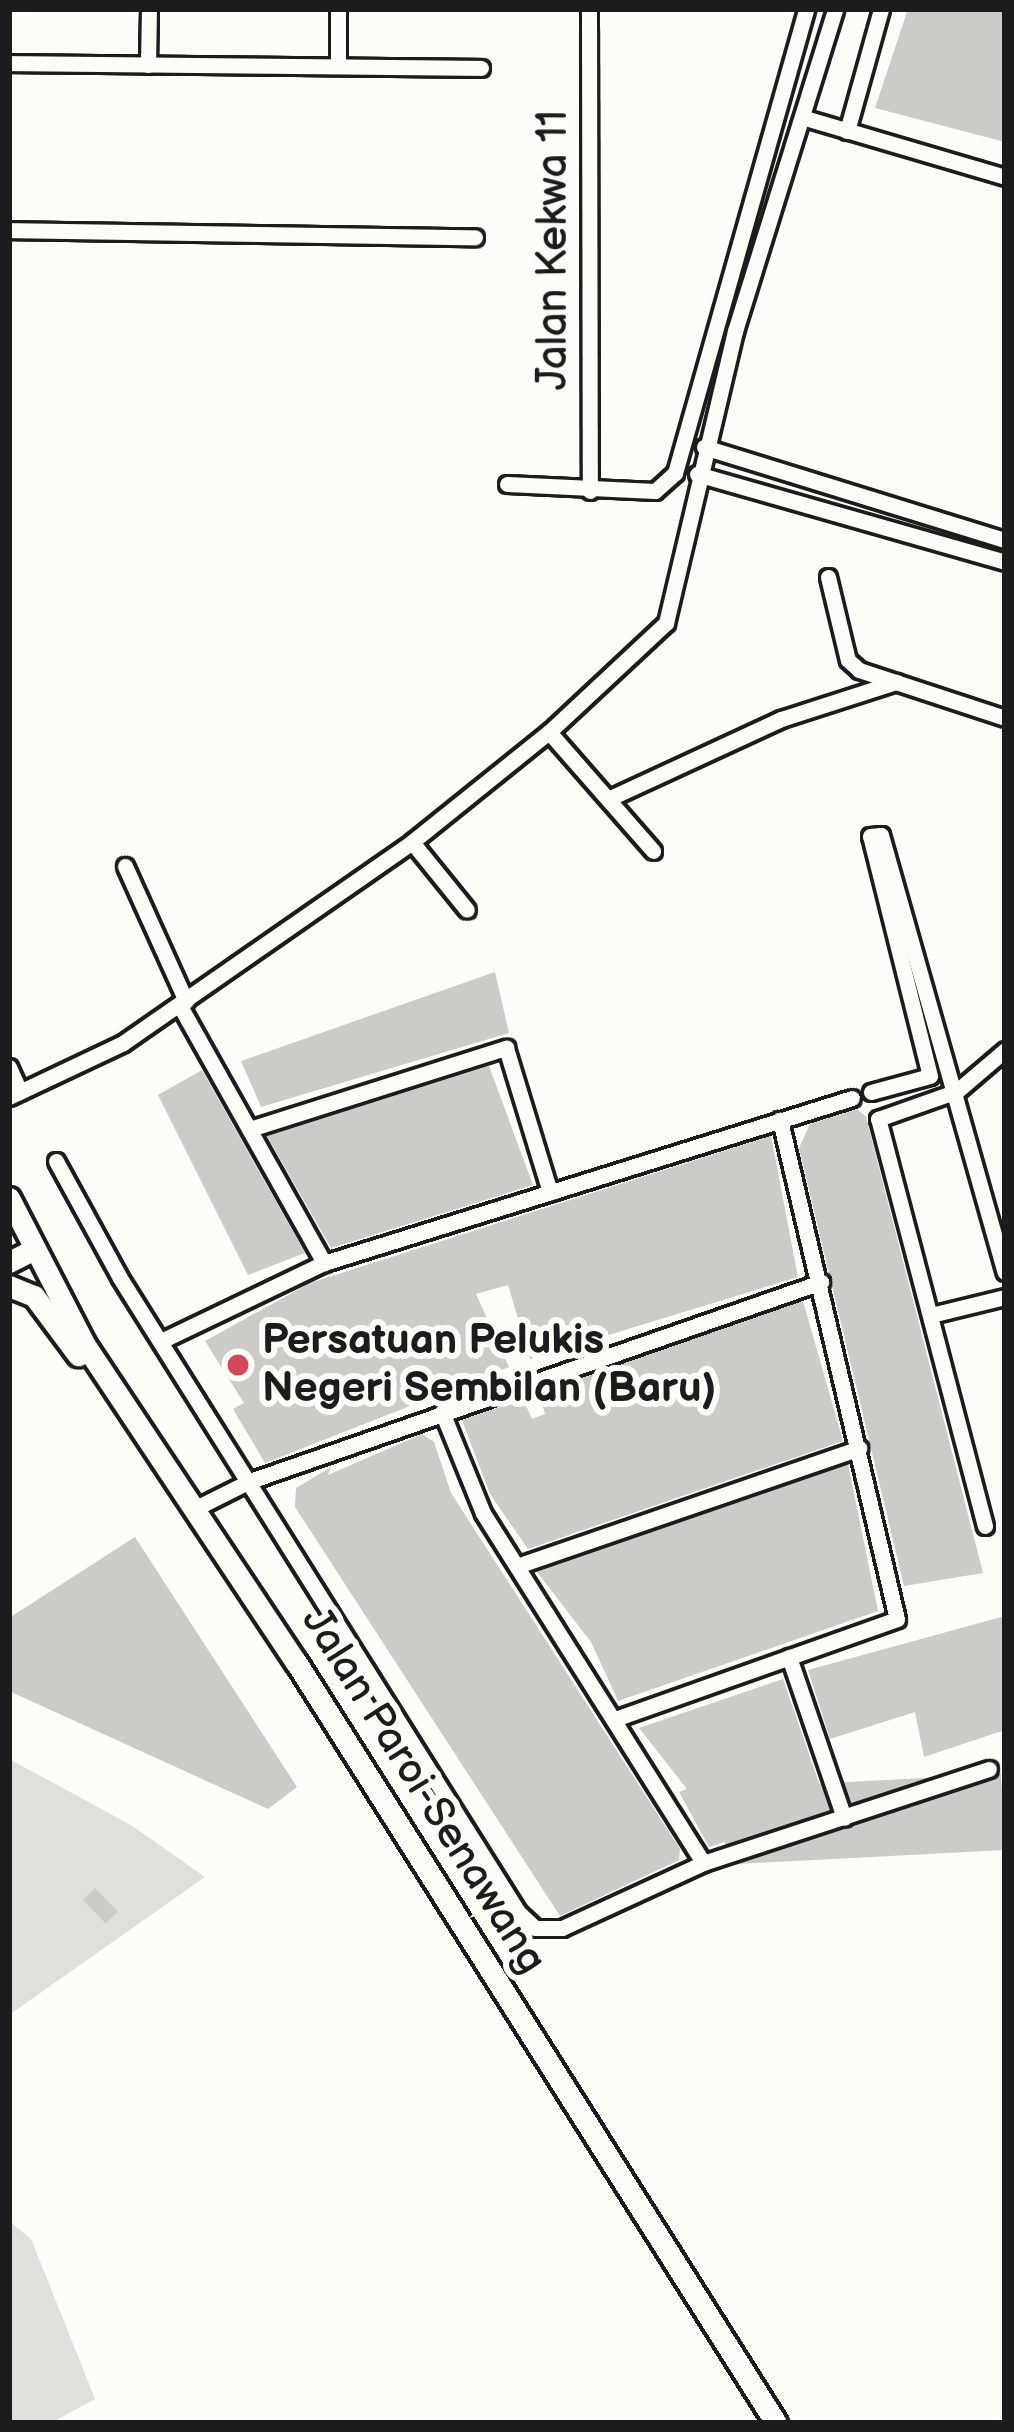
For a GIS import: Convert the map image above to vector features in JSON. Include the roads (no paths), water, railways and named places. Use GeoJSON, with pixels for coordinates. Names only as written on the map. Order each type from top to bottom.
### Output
{"type":"FeatureCollection","features":[{"type":"Feature","properties":{"kind":"main road","name":"Jalan Paroi-Senawang"},"geometry":{"type":"LineString","coordinates":[[9,1198],[22,1240],[86,1345],[134,1409],[776,2423]]}},
{"type":"Feature","properties":{"kind":"main road"},"geometry":{"type":"LineString","coordinates":[[9,1262],[22,1240]]}},
{"type":"Feature","properties":{"kind":"main road"},"geometry":{"type":"LineString","coordinates":[[9,1286],[34,1296],[96,1379],[134,1409]]}},
{"type":"Feature","properties":{"kind":"street"},"geometry":{"type":"LineString","coordinates":[[148,64],[149,9]]}},
{"type":"Feature","properties":{"kind":"street"},"geometry":{"type":"LineString","coordinates":[[338,9],[338,66]]}},
{"type":"Feature","properties":{"kind":"street","name":"Jalan Kekwa 11"},"geometry":{"type":"LineString","coordinates":[[589,9],[590,491]]}},
{"type":"Feature","properties":{"kind":"street"},"geometry":{"type":"LineString","coordinates":[[508,484],[590,491],[655,490],[675,473],[806,9]]}},
{"type":"Feature","properties":{"kind":"street"},"geometry":{"type":"LineString","coordinates":[[9,1067],[15,1095],[183,1004],[412,842],[549,732],[666,623],[704,447],[835,9]]}},
{"type":"Feature","properties":{"kind":"street"},"geometry":{"type":"LineString","coordinates":[[847,131],[881,9]]}},
{"type":"Feature","properties":{"kind":"street"},"geometry":{"type":"LineString","coordinates":[[9,63],[481,68]]}},
{"type":"Feature","properties":{"kind":"street"},"geometry":{"type":"LineString","coordinates":[[805,118],[1005,177]]}},
{"type":"Feature","properties":{"kind":"street"},"geometry":{"type":"LineString","coordinates":[[9,230],[475,237]]}},
{"type":"Feature","properties":{"kind":"street"},"geometry":{"type":"LineString","coordinates":[[704,447],[1005,540]]}},
{"type":"Feature","properties":{"kind":"street"},"geometry":{"type":"LineString","coordinates":[[698,473],[1005,562]]}},
{"type":"Feature","properties":{"kind":"street"},"geometry":{"type":"LineString","coordinates":[[828,577],[848,660],[896,682],[1005,718]]}},
{"type":"Feature","properties":{"kind":"street"},"geometry":{"type":"LineString","coordinates":[[608,799],[781,719],[896,682]]}},
{"type":"Feature","properties":{"kind":"street"},"geometry":{"type":"LineString","coordinates":[[549,732],[653,851]]}},
{"type":"Feature","properties":{"kind":"street"},"geometry":{"type":"LineString","coordinates":[[871,1092],[929,1076],[869,836],[881,835],[1005,1270]]}},
{"type":"Feature","properties":{"kind":"street"},"geometry":{"type":"LineString","coordinates":[[412,842],[467,910]]}},
{"type":"Feature","properties":{"kind":"street"},"geometry":{"type":"LineString","coordinates":[[124,866],[183,1004],[324,1263]]}},
{"type":"Feature","properties":{"kind":"street"},"geometry":{"type":"LineString","coordinates":[[250,1130],[506,1048],[550,1192]]}},
{"type":"Feature","properties":{"kind":"street"},"geometry":{"type":"LineString","coordinates":[[985,1526],[878,1119],[957,1091],[1005,1050]]}},
{"type":"Feature","properties":{"kind":"street"},"geometry":{"type":"LineString","coordinates":[[161,1341],[324,1263],[852,1097]]}},
{"type":"Feature","properties":{"kind":"street"},"geometry":{"type":"LineString","coordinates":[[615,1719],[897,1619],[780,1120]]}},
{"type":"Feature","properties":{"kind":"street"},"geometry":{"type":"LineString","coordinates":[[56,1161],[161,1341],[518,1912],[535,1928],[575,1923],[703,1863],[988,1769]]}},
{"type":"Feature","properties":{"kind":"street"},"geometry":{"type":"LineString","coordinates":[[196,1508],[250,1481],[821,1282]]}},
{"type":"Feature","properties":{"kind":"street"},"geometry":{"type":"LineString","coordinates":[[931,1315],[1005,1297]]}},
{"type":"Feature","properties":{"kind":"street"},"geometry":{"type":"LineString","coordinates":[[442,1412],[483,1513],[520,1565],[703,1863]]}},
{"type":"Feature","properties":{"kind":"street"},"geometry":{"type":"LineString","coordinates":[[520,1565],[859,1448]]}},
{"type":"Feature","properties":{"kind":"street"},"geometry":{"type":"LineString","coordinates":[[789,1657],[844,1818]]}},
{"type":"Feature","properties":{"kind":"place","name":"Persatuan Pelukis Negeri Sembilan (Baru)"},"geometry":{"type":"Point","coordinates":[238,1365]}}]}
